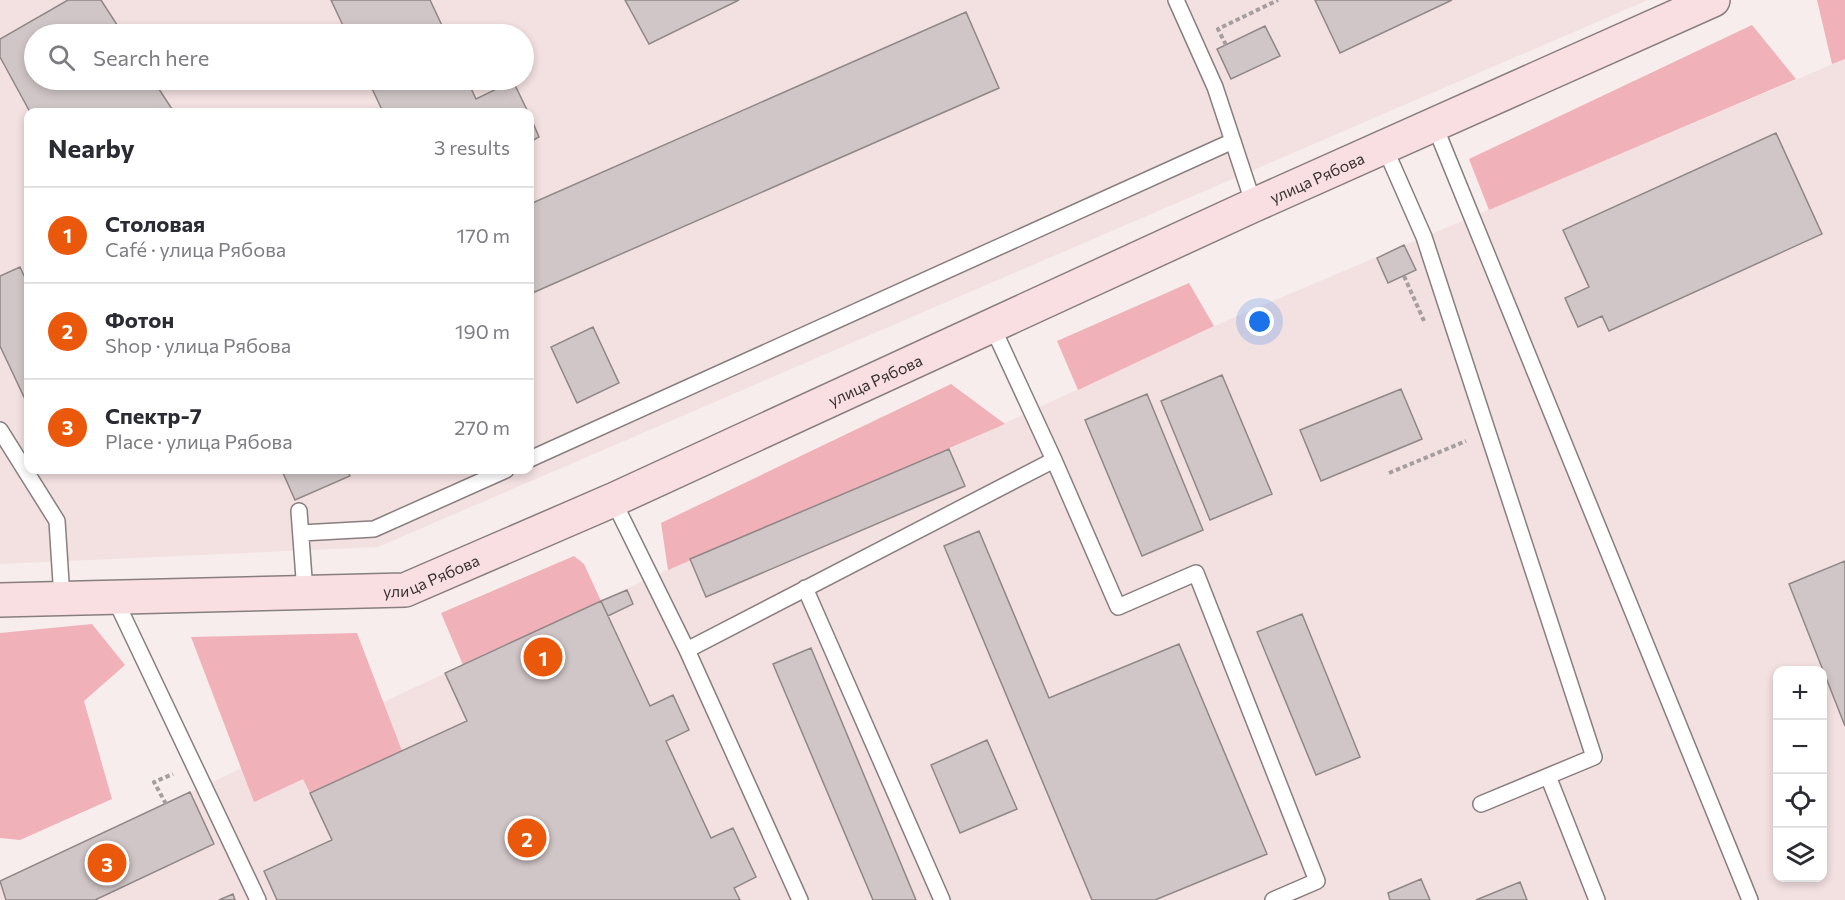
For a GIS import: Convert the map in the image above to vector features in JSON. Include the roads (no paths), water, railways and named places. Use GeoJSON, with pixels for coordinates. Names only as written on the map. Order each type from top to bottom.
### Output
{"type":"FeatureCollection","features":[{"type":"Feature","properties":{"kind":"street","name":"улица Рябова"},"geometry":{"type":"LineString","coordinates":[[0,600],[405,590],[613,500],[1254,205],[1713,0]]}},
{"type":"Feature","properties":{"kind":"lane"},"geometry":{"type":"LineString","coordinates":[[1176,0],[1215,87],[1254,205]]}},
{"type":"Feature","properties":{"kind":"lane"},"geometry":{"type":"LineString","coordinates":[[1434,124],[1749,900]]}},
{"type":"Feature","properties":{"kind":"lane"},"geometry":{"type":"LineString","coordinates":[[534,457],[1233,141]]}},
{"type":"Feature","properties":{"kind":"lane"},"geometry":{"type":"LineString","coordinates":[[1384,146],[1424,237],[1594,757],[1481,804]]}},
{"type":"Feature","properties":{"kind":"lane"},"geometry":{"type":"LineString","coordinates":[[992,326],[1118,607],[1196,573],[1317,881],[1273,900]]}},
{"type":"Feature","properties":{"kind":"lane"},"geometry":{"type":"LineString","coordinates":[[0,430],[24,468]]}},
{"type":"Feature","properties":{"kind":"lane"},"geometry":{"type":"LineString","coordinates":[[687,650],[1054,460]]}},
{"type":"Feature","properties":{"kind":"lane"},"geometry":{"type":"LineString","coordinates":[[28,474],[57,521],[62,598]]}},
{"type":"Feature","properties":{"kind":"lane"},"geometry":{"type":"LineString","coordinates":[[301,533],[374,529],[497,474]]}},
{"type":"Feature","properties":{"kind":"lane"},"geometry":{"type":"LineString","coordinates":[[613,500],[687,650],[800,900]]}},
{"type":"Feature","properties":{"kind":"lane"},"geometry":{"type":"LineString","coordinates":[[299,511],[305,592]]}},
{"type":"Feature","properties":{"kind":"lane"},"geometry":{"type":"LineString","coordinates":[[805,588],[942,900]]}},
{"type":"Feature","properties":{"kind":"lane"},"geometry":{"type":"LineString","coordinates":[[114,597],[258,900]]}},
{"type":"Feature","properties":{"kind":"lane"},"geometry":{"type":"LineString","coordinates":[[1548,776],[1597,900]]}},
{"type":"Feature","properties":{"kind":"place","name":"Столовая"},"geometry":{"type":"Point","coordinates":[543,657]}},
{"type":"Feature","properties":{"kind":"place","name":"Фотон"},"geometry":{"type":"Point","coordinates":[527,838]}},
{"type":"Feature","properties":{"kind":"place","name":"Спектр-7"},"geometry":{"type":"Point","coordinates":[107,863]}}]}
